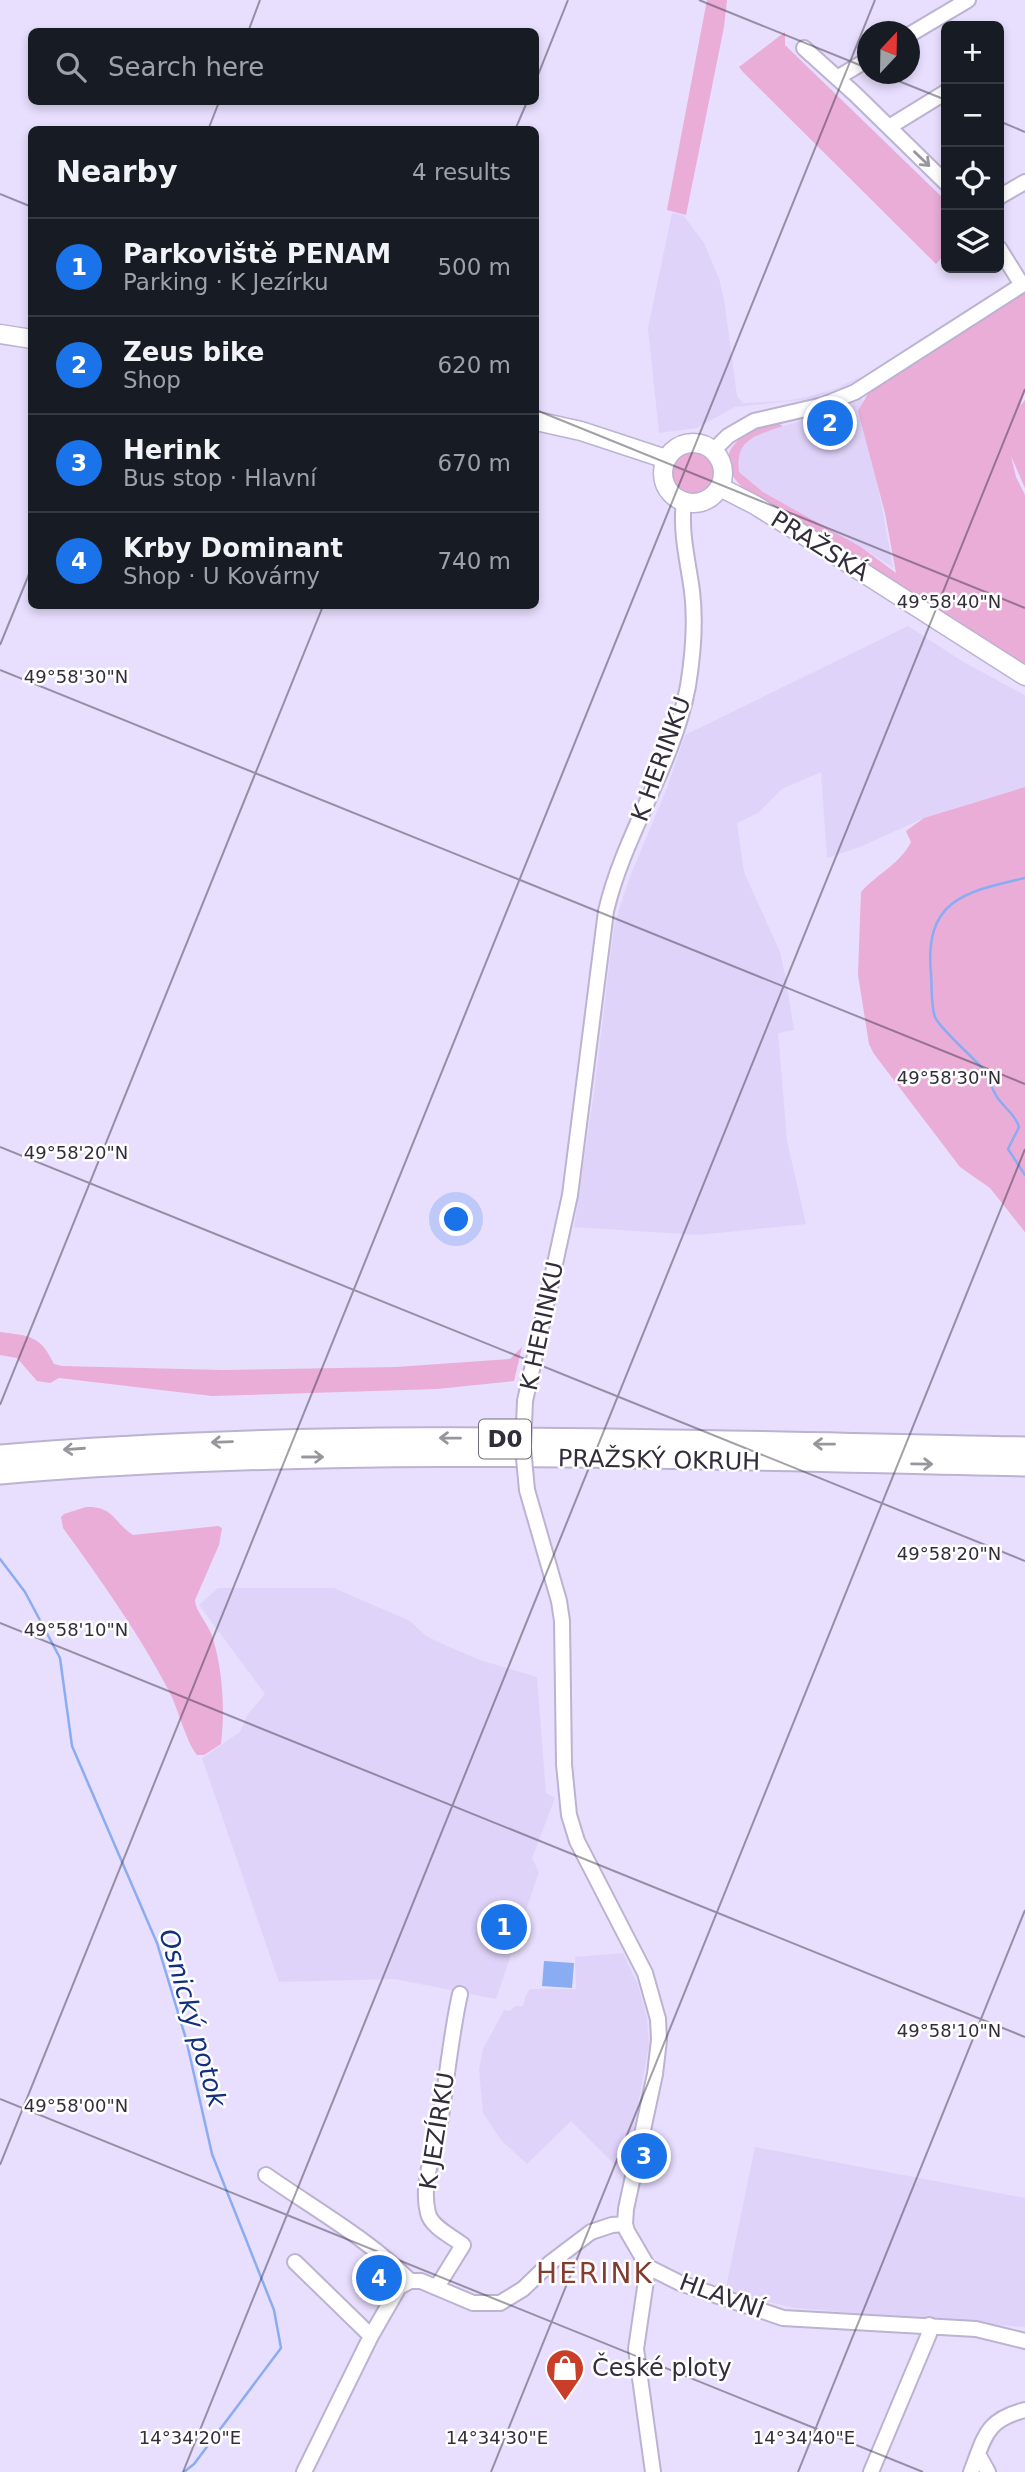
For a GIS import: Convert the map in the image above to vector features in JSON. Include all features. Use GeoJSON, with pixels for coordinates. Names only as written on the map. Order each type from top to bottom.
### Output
{"type":"FeatureCollection","features":[{"type":"Feature","properties":{"kind":"highway","name":"PRAŽSKÝ OKRUH"},"geometry":{"type":"LineString","coordinates":[[0,1455],[199,1442],[436,1438],[1025,1447]]}},
{"type":"Feature","properties":{"kind":"highway","name":"PRAŽSKÝ OKRUH"},"geometry":{"type":"LineString","coordinates":[[0,1474],[284,1458],[434,1457],[1025,1466]]}},
{"type":"Feature","properties":{"kind":"main road"},"geometry":{"type":"LineString","coordinates":[[0,334],[28,338]]}},
{"type":"Feature","properties":{"kind":"main road"},"geometry":{"type":"LineString","coordinates":[[539,422],[581,431],[667,459]]}},
{"type":"Feature","properties":{"kind":"main road"},"geometry":{"type":"LineString","coordinates":[[686,444],[700,444],[713,451],[723,469],[720,487],[705,501],[694,503],[674,496],[665,484],[663,470],[667,459],[676,449],[686,444]]}},
{"type":"Feature","properties":{"kind":"main road","name":"PRAŽSKÁ"},"geometry":{"type":"LineString","coordinates":[[720,487],[781,520],[1025,676]]}},
{"type":"Feature","properties":{"kind":"street"},"geometry":{"type":"LineString","coordinates":[[920,28],[968,0]]}},
{"type":"Feature","properties":{"kind":"street"},"geometry":{"type":"LineString","coordinates":[[804,48],[941,178]]}},
{"type":"Feature","properties":{"kind":"street"},"geometry":{"type":"LineString","coordinates":[[837,78],[857,66]]}},
{"type":"Feature","properties":{"kind":"street"},"geometry":{"type":"LineString","coordinates":[[889,127],[941,95]]}},
{"type":"Feature","properties":{"kind":"street"},"geometry":{"type":"LineString","coordinates":[[1004,194],[1025,182]]}},
{"type":"Feature","properties":{"kind":"street"},"geometry":{"type":"LineString","coordinates":[[713,451],[724,439],[754,421],[823,405],[855,392],[1023,284],[1004,256]]}},
{"type":"Feature","properties":{"kind":"street","name":"K HERINKU"},"geometry":{"type":"LineString","coordinates":[[625,2224],[629,2194],[656,2074],[658,2019],[645,1973],[577,1840],[569,1815],[564,1764],[563,1636],[559,1601],[527,1490],[523,1448],[525,1401],[570,1195],[605,915],[614,883],[651,796],[684,704],[694,633],[692,594],[683,533],[684,501]]}},
{"type":"Feature","properties":{"kind":"street","name":"K JEZÍRKU"},"geometry":{"type":"LineString","coordinates":[[437,2287],[463,2245],[431,2221],[426,2196],[460,1994]]}},
{"type":"Feature","properties":{"kind":"street"},"geometry":{"type":"LineString","coordinates":[[265,2175],[341,2227],[410,2281]]}},
{"type":"Feature","properties":{"kind":"street"},"geometry":{"type":"LineString","coordinates":[[304,2472],[395,2291],[410,2281],[421,2281],[472,2303],[488,2305],[504,2302],[591,2232],[625,2224]]}},
{"type":"Feature","properties":{"kind":"street","name":"HLAVNÍ"},"geometry":{"type":"LineString","coordinates":[[625,2224],[648,2267],[680,2283],[783,2318],[976,2329],[1025,2341]]}},
{"type":"Feature","properties":{"kind":"street"},"geometry":{"type":"LineString","coordinates":[[295,2262],[371,2336]]}},
{"type":"Feature","properties":{"kind":"street"},"geometry":{"type":"LineString","coordinates":[[648,2267],[636,2349],[653,2472]]}},
{"type":"Feature","properties":{"kind":"street"},"geometry":{"type":"LineString","coordinates":[[871,2472],[929,2334],[929,2325]]}},
{"type":"Feature","properties":{"kind":"street"},"geometry":{"type":"LineString","coordinates":[[971,2472],[986,2435],[995,2422],[1005,2415],[1025,2410]]}},
{"type":"Feature","properties":{"kind":"street"},"geometry":{"type":"LineString","coordinates":[[978,2454],[988,2472]]}},
{"type":"Feature","properties":{"kind":"shaded area"},"geometry":{"type":"Polygon","coordinates":[[[707,0],[727,0],[724,27],[686,215],[667,210],[707,0]]]}},
{"type":"Feature","properties":{"kind":"shaded area"},"geometry":{"type":"Polygon","coordinates":[[[785,32],[785,45],[941,196],[941,258],[936,264],[742,71],[739,67],[785,32]]]}},
{"type":"Feature","properties":{"kind":"shaded area"},"geometry":{"type":"Polygon","coordinates":[[[672,213],[683,215],[704,243],[719,279],[737,396],[743,403],[806,397],[829,391],[865,375],[852,383],[811,399],[735,407],[697,428],[659,433],[648,328],[672,213]]]}},
{"type":"Feature","properties":{"kind":"shaded area"},"geometry":{"type":"Polygon","coordinates":[[[1025,292],[1025,392],[1020,406],[1025,400],[1025,488],[1011,456],[1016,477],[1025,495],[1025,669],[742,487],[732,475],[728,464],[729,454],[742,437],[765,426],[777,423],[783,426],[756,436],[744,445],[740,452],[739,472],[763,492],[861,547],[896,573],[885,513],[858,411],[869,392],[1025,292]]]}},
{"type":"Feature","properties":{"kind":"shaded area"},"geometry":{"type":"Polygon","coordinates":[[[862,398],[893,568],[763,492],[739,472],[737,458],[742,446],[751,437],[862,398]]]}},
{"type":"Feature","properties":{"kind":"shaded area"},"geometry":{"type":"Polygon","coordinates":[[[693,450],[709,457],[716,473],[709,489],[693,496],[677,489],[670,473],[677,457],[693,450]]]}},
{"type":"Feature","properties":{"kind":"shaded area"},"geometry":{"type":"Polygon","coordinates":[[[908,626],[965,663],[1025,695],[1025,787],[924,818],[860,847],[827,858],[821,772],[782,789],[758,813],[737,823],[744,872],[780,952],[786,980],[794,1030],[778,1033],[787,1141],[806,1224],[698,1235],[574,1227],[614,926],[629,879],[667,788],[685,735],[908,626]]]}},
{"type":"Feature","properties":{"kind":"shaded area"},"geometry":{"type":"Polygon","coordinates":[[[1025,787],[1025,1232],[990,1188],[960,1167],[874,1054],[869,1044],[858,975],[861,892],[906,850],[911,842],[906,831],[924,818],[1025,787]]]}},
{"type":"Feature","properties":{"kind":"shaded area"},"geometry":{"type":"Polygon","coordinates":[[[0,1332],[39,1342],[54,1364],[62,1366],[223,1370],[396,1367],[510,1359],[522,1347],[514,1381],[437,1389],[212,1396],[59,1378],[50,1383],[37,1381],[17,1358],[0,1355],[0,1332]]]}},
{"type":"Feature","properties":{"kind":"shaded area"},"geometry":{"type":"Polygon","coordinates":[[[86,1507],[108,1512],[133,1535],[218,1526],[222,1528],[219,1545],[195,1600],[213,1639],[222,1691],[221,1744],[204,1755],[197,1755],[193,1749],[169,1691],[145,1649],[63,1528],[61,1517],[64,1514],[86,1507]]]}},
{"type":"Feature","properties":{"kind":"shaded area"},"geometry":{"type":"Polygon","coordinates":[[[218,1588],[334,1588],[410,1621],[426,1636],[447,1646],[480,1660],[537,1677],[546,1793],[555,1798],[532,1858],[539,1872],[496,1999],[395,1979],[279,1982],[202,1758],[240,1732],[248,1714],[265,1694],[199,1605],[218,1588]]]}},
{"type":"Feature","properties":{"kind":"shaded area"},"geometry":{"type":"Polygon","coordinates":[[[623,1953],[638,1985],[647,2018],[649,2045],[625,2175],[571,2121],[527,2164],[501,2140],[483,2113],[479,2069],[483,2049],[504,2010],[510,2011],[515,2006],[523,2006],[530,1989],[576,1989],[575,1957],[623,1953]]]}},
{"type":"Feature","properties":{"kind":"shaded area"},"geometry":{"type":"Polygon","coordinates":[[[755,2147],[1025,2198],[1025,2327],[795,2308],[725,2292],[755,2147]]]}},
{"type":"Feature","properties":{"kind":"water"},"geometry":{"type":"Polygon","coordinates":[[[544,1961],[574,1963],[572,1988],[542,1986],[544,1961]]]}},
{"type":"Feature","properties":{"kind":"waterway"},"geometry":{"type":"LineString","coordinates":[[1025,878],[984,888],[952,904],[934,930],[931,949],[932,1002],[935,1017],[982,1068],[997,1097],[1016,1120],[1019,1127],[1008,1149],[1025,1175]]}},
{"type":"Feature","properties":{"kind":"waterway","name":"Osnický potok"},"geometry":{"type":"LineString","coordinates":[[0,1559],[25,1592],[60,1658],[72,1746],[157,1943],[186,2039],[212,2154],[274,2310],[281,2348],[194,2464],[184,2472]]}},
{"type":"Feature","properties":{"kind":"place","name":"Zeus bike"},"geometry":{"type":"Point","coordinates":[830,423]}},
{"type":"Feature","properties":{"kind":"place","name":"Parkoviště PENAM"},"geometry":{"type":"Point","coordinates":[504,1927]}},
{"type":"Feature","properties":{"kind":"place","name":"Herink"},"geometry":{"type":"Point","coordinates":[644,2156]}},
{"type":"Feature","properties":{"kind":"place","name":"Krby Dominant"},"geometry":{"type":"Point","coordinates":[379,2278]}},
{"type":"Feature","properties":{"kind":"place","name":"České ploty"},"geometry":{"type":"Point","coordinates":[565,2402]}},
{"type":"Feature","properties":{"kind":"district","name":"HERINK"},"geometry":{"type":"Point","coordinates":[595,2273]}}]}
